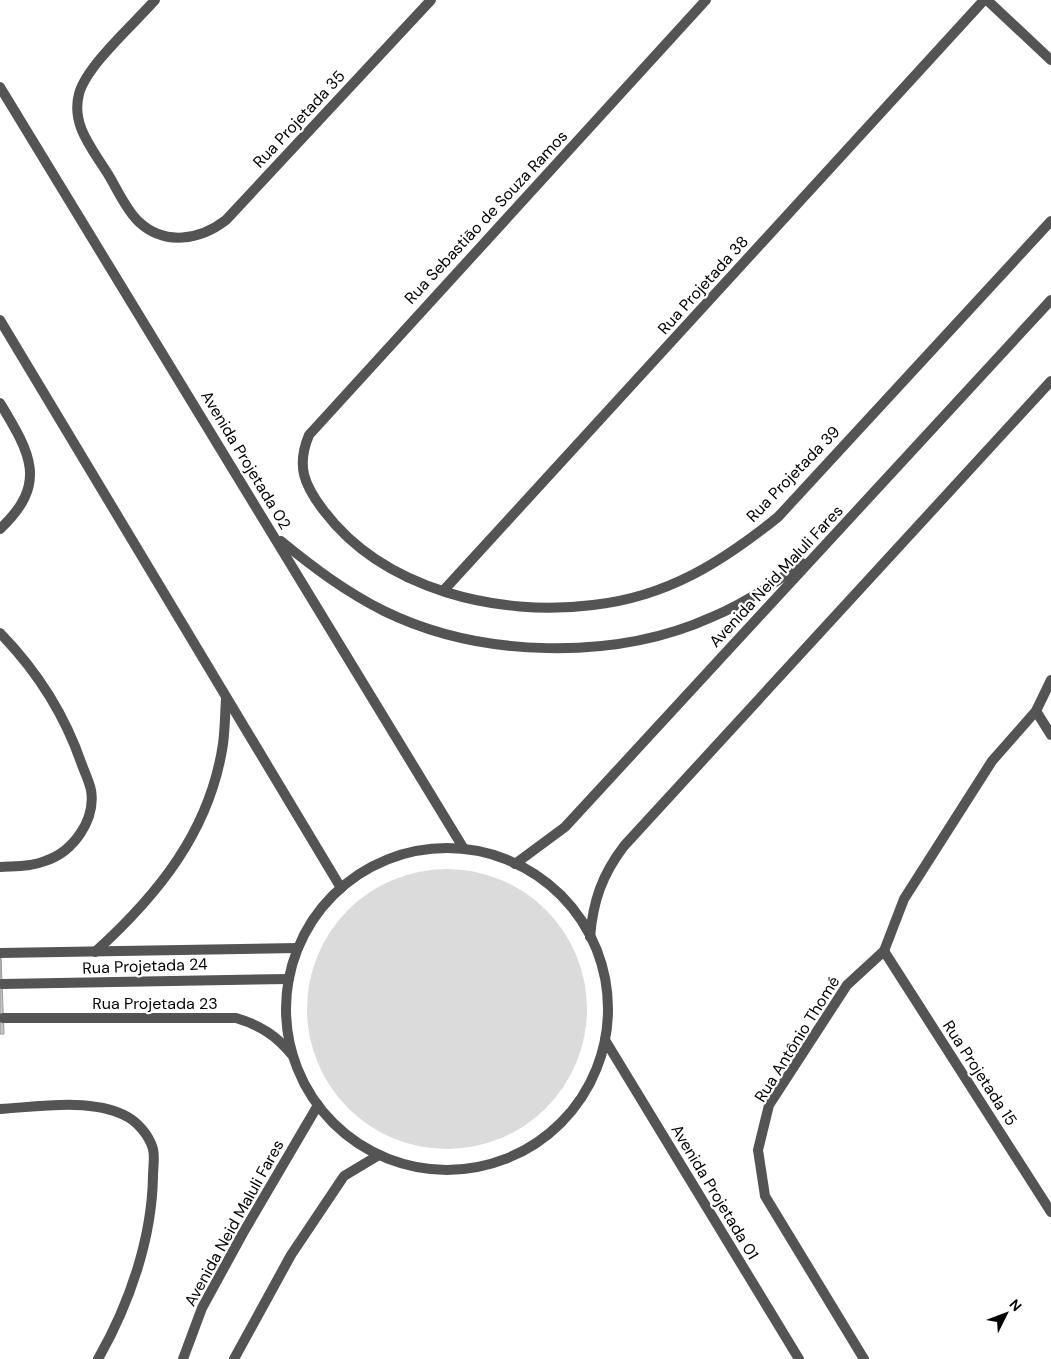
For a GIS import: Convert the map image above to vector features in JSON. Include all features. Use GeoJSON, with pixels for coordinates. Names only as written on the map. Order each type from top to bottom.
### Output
{"type":"FeatureCollection","features":[{"type":"Feature","properties":{"kind":"street","name":"Rua Projetada 35"},"geometry":{"type":"LineString","coordinates":[[155,0],[85,78],[78,96],[78,115],[83,134],[138,221],[156,233],[177,238],[198,236],[226,220],[431,0]]}},
{"type":"Feature","properties":{"kind":"street","name":"Rua Sebastião de Souza Ramos"},"geometry":{"type":"LineString","coordinates":[[302,462],[306,443],[314,427],[706,0]]}},
{"type":"Feature","properties":{"kind":"street"},"geometry":{"type":"LineString","coordinates":[[986,0],[1051,60]]}},
{"type":"Feature","properties":{"kind":"street","name":"Rua Projetada 38"},"geometry":{"type":"LineString","coordinates":[[444,590],[986,0]]}},
{"type":"Feature","properties":{"kind":"street","name":"Avenida Projetada 02"},"geometry":{"type":"LineString","coordinates":[[0,87],[464,849]]}},
{"type":"Feature","properties":{"kind":"street","name":"Rua Projetada 39"},"geometry":{"type":"LineString","coordinates":[[302,462],[305,481],[333,523],[356,545],[382,564],[410,579],[491,603],[534,607],[594,605],[645,594],[685,579],[738,550],[778,517],[1051,221]]}},
{"type":"Feature","properties":{"kind":"street","name":"Avenida Neid Maluli Fares"},"geometry":{"type":"LineString","coordinates":[[515,864],[564,827],[1051,300]]}},
{"type":"Feature","properties":{"kind":"street"},"geometry":{"type":"LineString","coordinates":[[0,320],[341,888]]}},
{"type":"Feature","properties":{"kind":"street"},"geometry":{"type":"LineString","coordinates":[[590,937],[592,917],[599,888],[612,862],[624,846],[1051,381]]}},
{"type":"Feature","properties":{"kind":"street"},"geometry":{"type":"LineString","coordinates":[[0,403],[23,442],[30,462],[30,473],[22,504],[0,530]]}},
{"type":"Feature","properties":{"kind":"street"},"geometry":{"type":"LineString","coordinates":[[275,536],[327,578],[385,611],[448,634],[514,646],[581,648],[647,638],[702,621],[770,587],[823,547]]}},
{"type":"Feature","properties":{"kind":"street"},"geometry":{"type":"LineString","coordinates":[[0,633],[20,653],[50,695],[74,741],[91,790],[91,801],[86,823],[74,842],[66,850],[57,856],[36,864],[0,867]]}},
{"type":"Feature","properties":{"kind":"street","name":"Rua Antônio Thomé"},"geometry":{"type":"LineString","coordinates":[[864,1359],[765,1196],[758,1150],[769,1106],[847,984],[884,950],[909,890],[992,760],[1036,712],[1051,680]]}},
{"type":"Feature","properties":{"kind":"street"},"geometry":{"type":"LineString","coordinates":[[96,952],[141,909],[170,873],[194,834],[211,790],[223,745],[226,698]]}},
{"type":"Feature","properties":{"kind":"street"},"geometry":{"type":"LineString","coordinates":[[1036,712],[1051,735]]}},
{"type":"Feature","properties":{"kind":"street"},"geometry":{"type":"LineString","coordinates":[[437,849],[464,849],[490,854],[515,864],[538,877],[558,894],[576,914],[590,937],[600,961],[606,987],[608,1014],[605,1040],[598,1066],[582,1097],[554,1131],[532,1146],[509,1158],[483,1167],[457,1170],[430,1170],[404,1164],[379,1155],[356,1142],[336,1125],[318,1105],[304,1082],[294,1058],[287,1014],[289,979],[298,948],[322,907],[341,888],[362,872],[385,860],[411,852],[437,849]]}},
{"type":"Feature","properties":{"kind":"street"},"geometry":{"type":"LineString","coordinates":[[0,953],[298,948]]}},
{"type":"Feature","properties":{"kind":"street","name":"Rua Projetada 15"},"geometry":{"type":"LineString","coordinates":[[884,950],[1051,1212]]}},
{"type":"Feature","properties":{"kind":"street","name":"Rua Projetada 24"},"geometry":{"type":"LineString","coordinates":[[2,984],[289,979]]}},
{"type":"Feature","properties":{"kind":"street","name":"Rua Projetada 23"},"geometry":{"type":"LineString","coordinates":[[3,1018],[236,1018],[250,1022],[275,1036],[294,1058]]}},
{"type":"Feature","properties":{"kind":"street","name":"Avenida Projetada 01"},"geometry":{"type":"LineString","coordinates":[[605,1040],[798,1359]]}},
{"type":"Feature","properties":{"kind":"street"},"geometry":{"type":"LineString","coordinates":[[0,1109],[54,1105],[88,1106],[122,1114],[138,1126],[153,1150],[153,1196],[139,1265],[114,1331],[98,1359]]}},
{"type":"Feature","properties":{"kind":"street","name":"Avenida Neid Maluli Fares"},"geometry":{"type":"LineString","coordinates":[[183,1359],[202,1308],[242,1233],[318,1105]]}},
{"type":"Feature","properties":{"kind":"street"},"geometry":{"type":"LineString","coordinates":[[234,1359],[291,1255],[344,1176],[379,1155]]}},
{"type":"Feature","properties":{"kind":"shaded area"},"geometry":{"type":"Polygon","coordinates":[[[447,869],[488,875],[525,893],[546,910],[563,931],[581,968],[587,1009],[581,1050],[563,1087],[546,1108],[525,1125],[488,1143],[447,1149],[406,1143],[369,1125],[348,1108],[331,1087],[313,1050],[307,1009],[313,968],[331,931],[348,910],[369,893],[406,875],[447,869]]]}},
{"type":"Feature","properties":{"kind":"building"},"geometry":{"type":"Polygon","coordinates":[[[1,956],[4,1034],[0,1034],[1,956]]]}}]}
